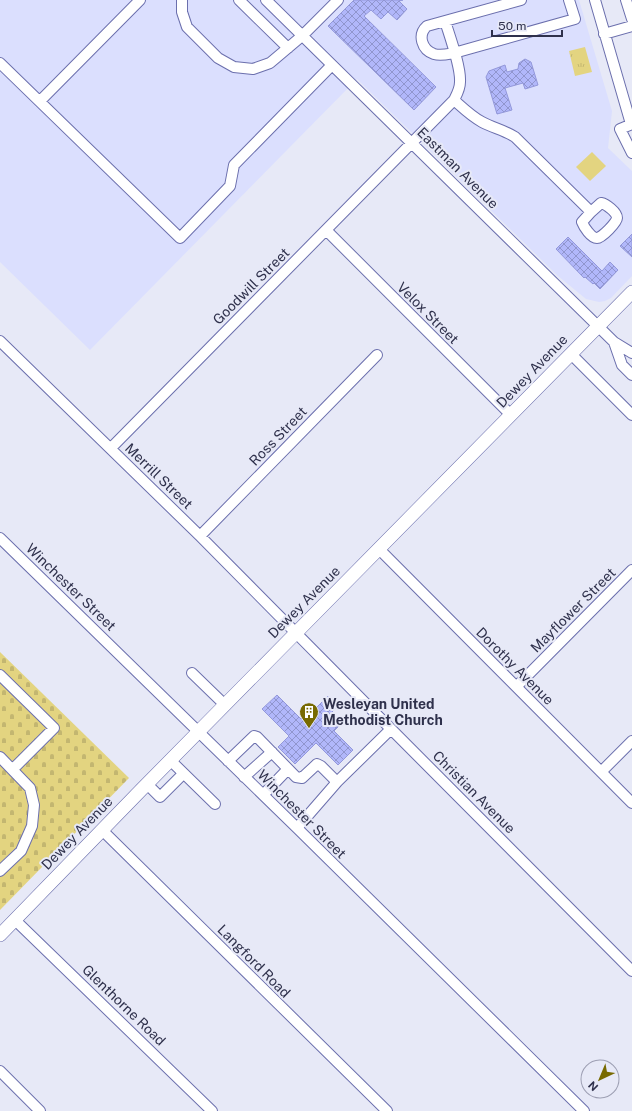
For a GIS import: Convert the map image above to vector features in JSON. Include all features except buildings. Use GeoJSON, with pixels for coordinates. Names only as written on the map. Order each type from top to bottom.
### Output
{"type":"FeatureCollection","features":[{"type":"Feature","properties":{"kind":"main road","name":"Dewey Avenue"},"geometry":{"type":"LineString","coordinates":[[0,935],[170,760],[632,292]]}},
{"type":"Feature","properties":{"kind":"street"},"geometry":{"type":"LineString","coordinates":[[40,101],[140,0]]}},
{"type":"Feature","properties":{"kind":"street"},"geometry":{"type":"LineString","coordinates":[[182,0],[182,12],[187,27],[218,58],[234,67],[252,69],[270,63],[302,36],[338,0]]}},
{"type":"Feature","properties":{"kind":"street"},"geometry":{"type":"LineString","coordinates":[[239,0],[288,48]]}},
{"type":"Feature","properties":{"kind":"street","name":"Eastman Avenue"},"geometry":{"type":"LineString","coordinates":[[266,0],[614,342],[632,353]]}},
{"type":"Feature","properties":{"kind":"street"},"geometry":{"type":"LineString","coordinates":[[521,0],[427,26],[423,30],[421,39],[428,50],[433,54],[439,55],[454,53],[575,19],[569,0]]}},
{"type":"Feature","properties":{"kind":"street"},"geometry":{"type":"LineString","coordinates":[[595,0],[604,34],[628,100],[631,124],[620,129],[632,153]]}},
{"type":"Feature","properties":{"kind":"street"},"geometry":{"type":"LineString","coordinates":[[626,0],[632,19]]}},
{"type":"Feature","properties":{"kind":"street"},"geometry":{"type":"LineString","coordinates":[[445,21],[460,82],[459,91],[454,100],[474,118],[500,128],[515,137],[591,212]]}},
{"type":"Feature","properties":{"kind":"street"},"geometry":{"type":"LineString","coordinates":[[604,34],[632,26]]}},
{"type":"Feature","properties":{"kind":"street"},"geometry":{"type":"LineString","coordinates":[[0,63],[180,238],[230,186],[234,165],[332,65]]}},
{"type":"Feature","properties":{"kind":"street","name":"Goodwill Street"},"geometry":{"type":"LineString","coordinates":[[111,448],[454,100]]}},
{"type":"Feature","properties":{"kind":"street","name":"Velox Street"},"geometry":{"type":"LineString","coordinates":[[326,230],[511,415]]}},
{"type":"Feature","properties":{"kind":"street","name":"Merrill Street"},"geometry":{"type":"LineString","coordinates":[[0,341],[111,448],[296,633]]}},
{"type":"Feature","properties":{"kind":"street"},"geometry":{"type":"LineString","coordinates":[[614,342],[622,365],[632,375]]}},
{"type":"Feature","properties":{"kind":"street"},"geometry":{"type":"LineString","coordinates":[[571,354],[632,415]]}},
{"type":"Feature","properties":{"kind":"street","name":"Ross Street"},"geometry":{"type":"LineString","coordinates":[[200,536],[376,355]]}},
{"type":"Feature","properties":{"kind":"street","name":"Winchester Street"},"geometry":{"type":"LineString","coordinates":[[0,538],[584,1111]]}},
{"type":"Feature","properties":{"kind":"street","name":"Dorothy Avenue"},"geometry":{"type":"LineString","coordinates":[[378,549],[517,686],[632,803]]}},
{"type":"Feature","properties":{"kind":"street","name":"Mayflower Street"},"geometry":{"type":"LineString","coordinates":[[517,686],[632,570]]}},
{"type":"Feature","properties":{"kind":"street","name":"Christian Avenue"},"geometry":{"type":"LineString","coordinates":[[296,633],[632,971]]}},
{"type":"Feature","properties":{"kind":"street"},"geometry":{"type":"LineString","coordinates":[[192,673],[225,705]]}},
{"type":"Feature","properties":{"kind":"street"},"geometry":{"type":"LineString","coordinates":[[0,675],[54,728],[12,770]]}},
{"type":"Feature","properties":{"kind":"street"},"geometry":{"type":"LineString","coordinates":[[297,828],[337,782],[391,729]]}},
{"type":"Feature","properties":{"kind":"street"},"geometry":{"type":"LineString","coordinates":[[228,761],[254,736],[258,737],[296,777],[302,778],[316,764],[321,766],[337,782]]}},
{"type":"Feature","properties":{"kind":"street"},"geometry":{"type":"LineString","coordinates":[[601,772],[632,741]]}},
{"type":"Feature","properties":{"kind":"street"},"geometry":{"type":"LineString","coordinates":[[244,777],[272,752]]}},
{"type":"Feature","properties":{"kind":"street"},"geometry":{"type":"LineString","coordinates":[[0,757],[30,788],[34,805],[32,826],[21,851],[0,871]]}},
{"type":"Feature","properties":{"kind":"street"},"geometry":{"type":"LineString","coordinates":[[170,760],[215,804]]}},
{"type":"Feature","properties":{"kind":"street"},"geometry":{"type":"LineString","coordinates":[[263,795],[288,769]]}},
{"type":"Feature","properties":{"kind":"street"},"geometry":{"type":"LineString","coordinates":[[147,784],[160,797],[183,774]]}},
{"type":"Feature","properties":{"kind":"street","name":"Langford Road"},"geometry":{"type":"LineString","coordinates":[[102,830],[387,1111]]}},
{"type":"Feature","properties":{"kind":"street","name":"Glenthorne Road"},"geometry":{"type":"LineString","coordinates":[[15,920],[212,1111]]}},
{"type":"Feature","properties":{"kind":"street"},"geometry":{"type":"LineString","coordinates":[[0,1071],[40,1111]]}},
{"type":"Feature","properties":{"kind":"shaded area"},"geometry":{"type":"Polygon","coordinates":[[[0,0],[579,0],[612,111],[608,148],[632,171],[632,276],[611,298],[605,301],[599,302],[586,299],[558,276],[357,79],[90,350],[0,262],[0,0]]]}},
{"type":"Feature","properties":{"kind":"green space"},"geometry":{"type":"Polygon","coordinates":[[[585,47],[592,72],[575,76],[569,51],[585,47]]]}},
{"type":"Feature","properties":{"kind":"green space"},"geometry":{"type":"Polygon","coordinates":[[[592,152],[606,166],[590,181],[576,167],[592,152]]]}},
{"type":"Feature","properties":{"kind":"green space"},"geometry":{"type":"Polygon","coordinates":[[[0,652],[129,778],[0,910],[0,652]]]}},
{"type":"Feature","properties":{"kind":"place","name":"Wesleyan United Methodist Church"},"geometry":{"type":"Point","coordinates":[309,729]}}]}
